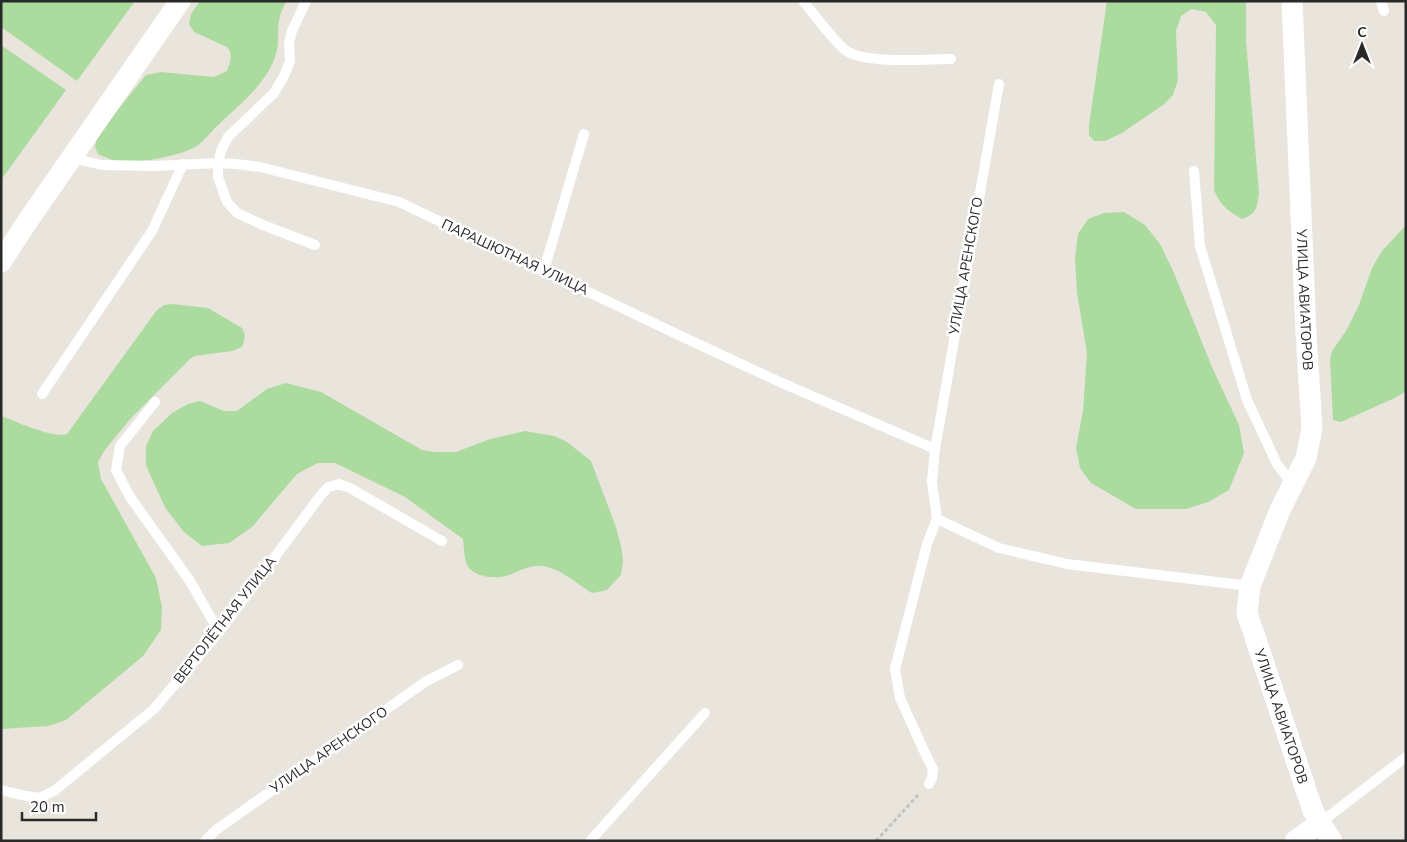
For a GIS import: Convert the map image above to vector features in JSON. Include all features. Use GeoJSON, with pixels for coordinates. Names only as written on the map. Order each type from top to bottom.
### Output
{"type":"FeatureCollection","features":[{"type":"Feature","properties":{"kind":"street"},"geometry":{"type":"LineString","coordinates":[[2,259],[180,1]]}},
{"type":"Feature","properties":{"kind":"street","name":"УЛИЦА АВИАТОРОВ"},"geometry":{"type":"LineString","coordinates":[[1292,1],[1306,333],[1312,428],[1306,458],[1280,510],[1250,586],[1247,613],[1313,812],[1332,841]]}},
{"type":"Feature","properties":{"kind":"street"},"geometry":{"type":"LineString","coordinates":[[1295,841],[1320,822]]}},
{"type":"Feature","properties":{"kind":"lane"},"geometry":{"type":"LineString","coordinates":[[306,1],[292,31],[289,43],[290,61],[284,76],[274,93],[228,137],[221,151],[218,163],[218,178],[228,202],[237,213],[262,225],[316,245]]}},
{"type":"Feature","properties":{"kind":"lane"},"geometry":{"type":"LineString","coordinates":[[804,1],[844,50],[855,56],[870,59],[951,59]]}},
{"type":"Feature","properties":{"kind":"lane","name":"УЛИЦА АРЕНСКОГО"},"geometry":{"type":"LineString","coordinates":[[937,519],[932,482],[935,449],[999,84]]}},
{"type":"Feature","properties":{"kind":"lane"},"geometry":{"type":"LineString","coordinates":[[544,270],[584,134]]}},
{"type":"Feature","properties":{"kind":"lane","name":"ПАРАШЮТНАЯ УЛИЦА"},"geometry":{"type":"LineString","coordinates":[[72,158],[102,165],[155,166],[218,163],[260,167],[399,202],[782,383],[935,449]]}},
{"type":"Feature","properties":{"kind":"lane"},"geometry":{"type":"LineString","coordinates":[[42,394],[152,231],[183,164]]}},
{"type":"Feature","properties":{"kind":"lane"},"geometry":{"type":"LineString","coordinates":[[1194,170],[1200,246],[1247,400],[1277,464],[1287,477],[1294,482]]}},
{"type":"Feature","properties":{"kind":"lane"},"geometry":{"type":"LineString","coordinates":[[155,402],[120,446],[116,470],[130,497],[190,582],[219,632]]}},
{"type":"Feature","properties":{"kind":"lane","name":"ВЕРТОЛЁТНАЯ УЛИЦА"},"geometry":{"type":"LineString","coordinates":[[1,790],[40,798],[54,791],[154,709],[219,632],[328,487],[340,484],[350,488],[442,541]]}},
{"type":"Feature","properties":{"kind":"lane"},"geometry":{"type":"LineString","coordinates":[[929,784],[933,769],[900,698],[895,669],[927,544],[937,519],[999,548],[1067,564],[1250,586]]}},
{"type":"Feature","properties":{"kind":"lane","name":"УЛИЦА АРЕНСКОГО"},"geometry":{"type":"LineString","coordinates":[[205,841],[216,830],[425,682],[458,664]]}},
{"type":"Feature","properties":{"kind":"lane"},"geometry":{"type":"LineString","coordinates":[[590,841],[705,713]]}},
{"type":"Feature","properties":{"kind":"lane"},"geometry":{"type":"LineString","coordinates":[[1320,822],[1406,757]]}},
{"type":"Feature","properties":{"kind":"path"},"geometry":{"type":"LineString","coordinates":[[876,841],[929,784]]}},
{"type":"Feature","properties":{"kind":"green space"},"geometry":{"type":"Polygon","coordinates":[[[1,1],[135,1],[77,81],[1,27],[1,1]]]}},
{"type":"Feature","properties":{"kind":"green space"},"geometry":{"type":"Polygon","coordinates":[[[200,1],[287,1],[280,17],[277,52],[263,79],[249,96],[203,141],[191,149],[160,158],[128,162],[120,162],[98,154],[95,147],[98,134],[146,75],[161,72],[214,77],[227,71],[231,56],[227,47],[194,32],[189,24],[191,14],[200,1]]]}},
{"type":"Feature","properties":{"kind":"green space"},"geometry":{"type":"Polygon","coordinates":[[[1107,1],[1246,1],[1246,41],[1259,193],[1257,206],[1251,215],[1242,219],[1232,213],[1222,204],[1214,190],[1216,25],[1206,12],[1192,9],[1181,16],[1176,31],[1178,80],[1173,95],[1163,105],[1122,133],[1105,141],[1094,141],[1089,135],[1107,1]]]}},
{"type":"Feature","properties":{"kind":"green space"},"geometry":{"type":"Polygon","coordinates":[[[1,45],[66,90],[1,180],[1,45]]]}},
{"type":"Feature","properties":{"kind":"green space"},"geometry":{"type":"Polygon","coordinates":[[[1124,212],[1145,225],[1160,244],[1174,273],[1212,367],[1239,425],[1244,453],[1229,490],[1208,502],[1186,509],[1136,509],[1091,483],[1080,468],[1076,448],[1083,411],[1087,353],[1077,293],[1075,258],[1078,234],[1088,219],[1104,213],[1124,212]]]}},
{"type":"Feature","properties":{"kind":"green space"},"geometry":{"type":"Polygon","coordinates":[[[1406,225],[1406,391],[1397,397],[1341,422],[1333,420],[1330,360],[1332,351],[1346,331],[1359,305],[1372,268],[1382,251],[1406,225]]]}},
{"type":"Feature","properties":{"kind":"green space"},"geometry":{"type":"Polygon","coordinates":[[[172,304],[208,308],[242,328],[245,337],[242,347],[232,351],[191,358],[131,418],[104,451],[98,462],[101,479],[156,578],[162,607],[161,630],[143,656],[66,720],[49,726],[1,729],[1,416],[44,432],[61,435],[67,434],[157,310],[164,305],[172,304]]]}},
{"type":"Feature","properties":{"kind":"green space"},"geometry":{"type":"Polygon","coordinates":[[[286,383],[321,392],[422,450],[456,452],[490,439],[525,431],[554,436],[567,442],[591,461],[616,527],[621,546],[623,560],[621,575],[607,590],[592,593],[562,573],[549,567],[537,566],[526,568],[501,577],[487,577],[477,574],[467,565],[463,539],[405,497],[335,463],[318,463],[297,474],[252,527],[229,543],[202,546],[184,532],[166,509],[146,465],[146,446],[153,431],[172,413],[188,404],[200,401],[224,411],[237,411],[267,389],[286,383]]]}}]}
